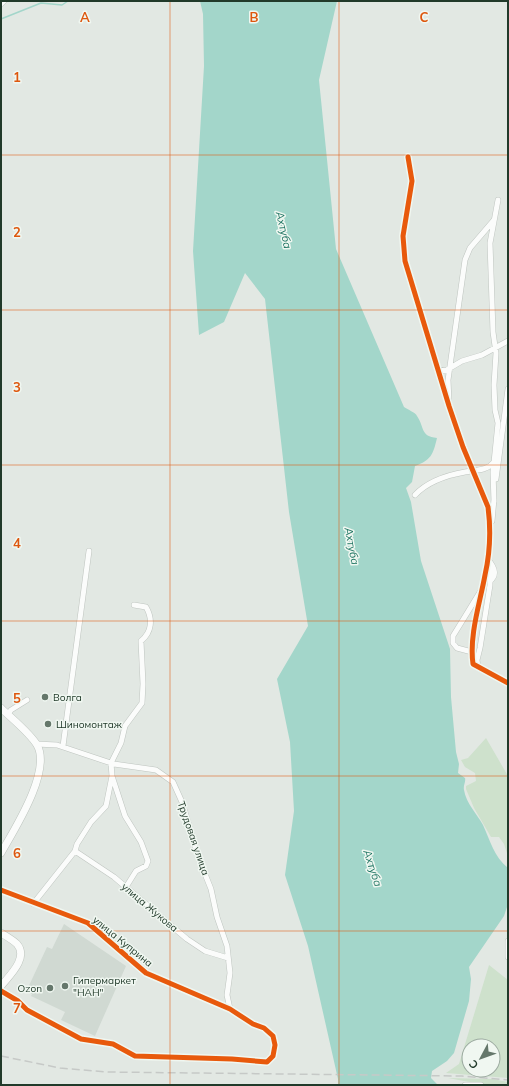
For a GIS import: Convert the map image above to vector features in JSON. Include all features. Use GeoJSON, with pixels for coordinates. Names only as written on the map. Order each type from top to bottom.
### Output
{"type":"FeatureCollection","features":[{"type":"Feature","properties":{"kind":"main road"},"geometry":{"type":"LineString","coordinates":[[1,853],[17,824],[37,779],[41,756],[36,744],[4,713]]}},
{"type":"Feature","properties":{"kind":"main road"},"geometry":{"type":"LineString","coordinates":[[1,933],[16,943],[20,949],[20,954],[16,967],[1,986]]}},
{"type":"Feature","properties":{"kind":"street"},"geometry":{"type":"LineString","coordinates":[[1,4],[4,1]]}},
{"type":"Feature","properties":{"kind":"street"},"geometry":{"type":"LineString","coordinates":[[408,157],[412,180],[403,236],[403,248],[436,369],[473,471],[488,507],[490,546]]}},
{"type":"Feature","properties":{"kind":"street"},"geometry":{"type":"LineString","coordinates":[[494,502],[494,462],[498,423],[495,410],[494,385],[496,369],[492,314],[490,243],[498,200]]}},
{"type":"Feature","properties":{"kind":"street"},"geometry":{"type":"LineString","coordinates":[[449,406],[448,380],[464,260],[470,248],[496,217]]}},
{"type":"Feature","properties":{"kind":"street"},"geometry":{"type":"LineString","coordinates":[[436,369],[445,371],[462,361],[482,355],[507,341]]}},
{"type":"Feature","properties":{"kind":"street"},"geometry":{"type":"LineString","coordinates":[[478,667],[478,653],[490,582],[489,561],[494,502],[508,389]]}},
{"type":"Feature","properties":{"kind":"street"},"geometry":{"type":"LineString","coordinates":[[415,495],[419,491],[442,478],[486,468],[494,462]]}},
{"type":"Feature","properties":{"kind":"street"},"geometry":{"type":"LineString","coordinates":[[63,746],[89,551]]}},
{"type":"Feature","properties":{"kind":"street"},"geometry":{"type":"LineString","coordinates":[[489,561],[476,620],[472,652],[473,664],[508,683]]}},
{"type":"Feature","properties":{"kind":"street"},"geometry":{"type":"LineString","coordinates":[[472,652],[456,648],[453,643],[453,636],[482,588],[490,582]]}},
{"type":"Feature","properties":{"kind":"street"},"geometry":{"type":"LineString","coordinates":[[126,887],[136,871],[146,866],[148,861],[141,842],[125,816],[112,776],[110,763],[121,743],[125,726],[144,697],[141,641],[149,632],[151,622],[146,607],[134,605]]}},
{"type":"Feature","properties":{"kind":"street"},"geometry":{"type":"LineString","coordinates":[[4,713],[27,700]]}},
{"type":"Feature","properties":{"kind":"street","name":"Трудовая улица"},"geometry":{"type":"LineString","coordinates":[[36,744],[63,746],[110,763],[156,770],[169,778],[176,786],[211,889],[217,917],[227,946],[230,973],[227,995],[230,1009]]}},
{"type":"Feature","properties":{"kind":"street"},"geometry":{"type":"LineString","coordinates":[[32,904],[75,851],[77,844],[91,822],[106,806],[112,776]]}},
{"type":"Feature","properties":{"kind":"street","name":"улица Жукова"},"geometry":{"type":"LineString","coordinates":[[75,851],[126,887],[187,939],[212,954],[228,958]]}},
{"type":"Feature","properties":{"kind":"street","name":"улица Куприна"},"geometry":{"type":"LineString","coordinates":[[1,890],[32,904],[88,923],[146,972],[230,1009],[253,1024],[264,1028],[272,1036],[274,1052],[269,1061],[142,1058],[128,1054],[113,1044],[82,1039],[28,1010],[18,1001],[1,992]]}},
{"type":"Feature","properties":{"kind":"street"},"geometry":{"type":"LineString","coordinates":[[508,941],[508,957]]}},
{"type":"Feature","properties":{"kind":"street"},"geometry":{"type":"LineString","coordinates":[[465,1084],[481,1085]]}},
{"type":"Feature","properties":{"kind":"shaded area"},"geometry":{"type":"Polygon","coordinates":[[[486,738],[508,776],[508,856],[504,844],[499,837],[491,837],[474,808],[466,789],[466,786],[476,781],[475,773],[465,767],[461,760],[468,758],[486,738]]]}},
{"type":"Feature","properties":{"kind":"shaded area"},"geometry":{"type":"Polygon","coordinates":[[[64,924],[126,966],[95,1036],[61,1020],[65,1012],[31,996],[32,994],[26,992],[47,947],[52,949],[64,924]]]}},
{"type":"Feature","properties":{"kind":"shaded area"},"geometry":{"type":"Polygon","coordinates":[[[489,965],[508,980],[508,1078],[501,1077],[501,1038],[467,1038],[489,965]]]}},
{"type":"Feature","properties":{"kind":"shaded area"},"geometry":{"type":"Polygon","coordinates":[[[461,1057],[461,1074],[446,1073],[459,1064],[461,1057]]]}},
{"type":"Feature","properties":{"kind":"shaded area"},"geometry":{"type":"Polygon","coordinates":[[[448,1078],[492,1079],[508,1082],[508,1085],[485,1085],[448,1078]]]}},
{"type":"Feature","properties":{"kind":"water","name":"Ахтуба"},"geometry":{"type":"Polygon","coordinates":[[[200,1],[337,1],[319,80],[336,249],[404,407],[416,415],[425,433],[437,438],[434,449],[428,459],[415,466],[412,482],[406,488],[411,502],[421,561],[450,649],[451,697],[456,752],[459,764],[458,773],[465,778],[464,790],[469,804],[483,825],[499,859],[508,868],[508,904],[504,916],[469,967],[471,979],[469,1001],[454,1053],[447,1061],[432,1071],[431,1078],[438,1085],[338,1085],[338,1079],[308,946],[285,875],[294,811],[290,742],[277,679],[308,626],[289,512],[265,299],[245,273],[224,322],[199,335],[193,251],[204,66],[203,14],[200,1]]]}},
{"type":"Feature","properties":{"kind":"waterway"},"geometry":{"type":"LineString","coordinates":[[1,19],[41,3],[62,5],[68,1]]}},
{"type":"Feature","properties":{"kind":"railway"},"geometry":{"type":"LineString","coordinates":[[1,1056],[60,1068],[108,1072],[462,1076],[508,1080]]}},
{"type":"Feature","properties":{"kind":"cycle path"},"geometry":{"type":"LineString","coordinates":[[408,157],[412,181],[403,236],[405,261],[449,406],[463,447],[488,507],[490,541],[487,567],[472,642],[473,664],[508,683]]}},
{"type":"Feature","properties":{"kind":"cycle path"},"geometry":{"type":"LineString","coordinates":[[1,890],[88,923],[146,973],[230,1009],[253,1024],[264,1028],[273,1036],[275,1045],[273,1056],[267,1062],[232,1059],[135,1056],[113,1044],[81,1039],[27,1010],[18,1001],[1,991]]}},
{"type":"Feature","properties":{"kind":"place","name":"Волга"},"geometry":{"type":"Point","coordinates":[45,697]}},
{"type":"Feature","properties":{"kind":"place","name":"Шиномонтаж"},"geometry":{"type":"Point","coordinates":[48,724]}},
{"type":"Feature","properties":{"kind":"place","name":"Гипермаркет \"НАН\""},"geometry":{"type":"Point","coordinates":[65,986]}},
{"type":"Feature","properties":{"kind":"place","name":"Ozon"},"geometry":{"type":"Point","coordinates":[50,988]}}]}
